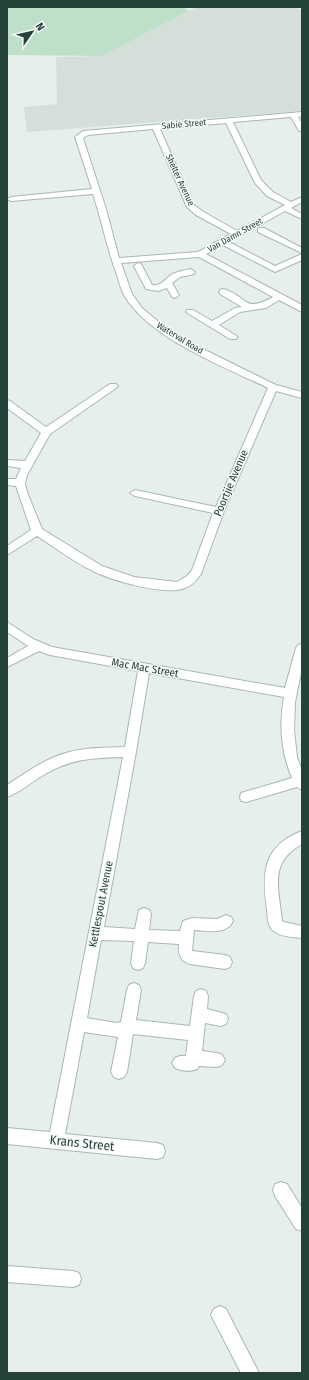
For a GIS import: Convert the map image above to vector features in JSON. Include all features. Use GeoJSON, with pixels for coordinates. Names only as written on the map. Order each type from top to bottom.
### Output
{"type":"FeatureCollection","features":[{"type":"Feature","properties":{"kind":"street","name":"Sabie Street"},"geometry":{"type":"LineString","coordinates":[[79,140],[79,137],[86,133],[302,114]]}},
{"type":"Feature","properties":{"kind":"street"},"geometry":{"type":"LineString","coordinates":[[293,115],[302,129]]}},
{"type":"Feature","properties":{"kind":"street"},"geometry":{"type":"LineString","coordinates":[[228,120],[258,181],[270,194],[301,216],[290,222]]}},
{"type":"Feature","properties":{"kind":"street","name":"Shelter Avenue"},"geometry":{"type":"LineString","coordinates":[[156,127],[190,205],[199,213],[236,234]]}},
{"type":"Feature","properties":{"kind":"street","name":"Waterval Road"},"geometry":{"type":"LineString","coordinates":[[79,140],[108,227],[116,261],[128,294],[139,310],[164,331],[196,349],[273,387],[302,395]]}},
{"type":"Feature","properties":{"kind":"street"},"geometry":{"type":"LineString","coordinates":[[11,199],[96,191]]}},
{"type":"Feature","properties":{"kind":"street","name":"Van Damn Street"},"geometry":{"type":"LineString","coordinates":[[116,261],[200,254],[302,199]]}},
{"type":"Feature","properties":{"kind":"street"},"geometry":{"type":"LineString","coordinates":[[261,230],[302,251]]}},
{"type":"Feature","properties":{"kind":"street"},"geometry":{"type":"LineString","coordinates":[[223,242],[275,269],[302,257]]}},
{"type":"Feature","properties":{"kind":"street"},"geometry":{"type":"LineString","coordinates":[[200,254],[302,309]]}},
{"type":"Feature","properties":{"kind":"street"},"geometry":{"type":"LineString","coordinates":[[138,266],[151,288],[163,286],[175,275],[193,275],[180,256]]}},
{"type":"Feature","properties":{"kind":"street"},"geometry":{"type":"LineString","coordinates":[[168,283],[175,295]]}},
{"type":"Feature","properties":{"kind":"street"},"geometry":{"type":"LineString","coordinates":[[223,292],[251,308]]}},
{"type":"Feature","properties":{"kind":"street"},"geometry":{"type":"LineString","coordinates":[[212,325],[238,310],[263,306],[279,297]]}},
{"type":"Feature","properties":{"kind":"street"},"geometry":{"type":"LineString","coordinates":[[292,304],[302,298]]}},
{"type":"Feature","properties":{"kind":"street"},"geometry":{"type":"LineString","coordinates":[[190,312],[233,337]]}},
{"type":"Feature","properties":{"kind":"street"},"geometry":{"type":"LineString","coordinates":[[7,551],[37,531],[20,483],[46,432],[113,386]]}},
{"type":"Feature","properties":{"kind":"street","name":"Poortjie Avenue"},"geometry":{"type":"LineString","coordinates":[[37,531],[98,569],[111,574],[133,581],[160,585],[183,585],[191,579],[196,571],[219,511],[273,387]]}},
{"type":"Feature","properties":{"kind":"street"},"geometry":{"type":"LineString","coordinates":[[7,403],[46,432]]}},
{"type":"Feature","properties":{"kind":"street"},"geometry":{"type":"LineString","coordinates":[[7,463],[28,465]]}},
{"type":"Feature","properties":{"kind":"street"},"geometry":{"type":"LineString","coordinates":[[7,482],[20,483]]}},
{"type":"Feature","properties":{"kind":"street"},"geometry":{"type":"LineString","coordinates":[[135,493],[219,511]]}},
{"type":"Feature","properties":{"kind":"street","name":"Mac Mac Street"},"geometry":{"type":"LineString","coordinates":[[7,626],[36,646],[86,658],[290,693]]}},
{"type":"Feature","properties":{"kind":"street"},"geometry":{"type":"LineString","coordinates":[[7,663],[36,646]]}},
{"type":"Feature","properties":{"kind":"street"},"geometry":{"type":"LineString","coordinates":[[246,797],[301,783],[291,758],[287,736],[290,693],[302,648]]}},
{"type":"Feature","properties":{"kind":"street","name":"Kettlespout Avenue"},"geometry":{"type":"LineString","coordinates":[[56,1141],[130,752],[144,668]]}},
{"type":"Feature","properties":{"kind":"street"},"geometry":{"type":"LineString","coordinates":[[7,792],[56,762],[66,758],[78,755],[130,752]]}},
{"type":"Feature","properties":{"kind":"street"},"geometry":{"type":"LineString","coordinates":[[302,836],[288,843],[278,853],[273,862],[271,879],[271,899],[275,922],[278,926],[302,932]]}},
{"type":"Feature","properties":{"kind":"street"},"geometry":{"type":"LineString","coordinates":[[138,963],[144,914]]}},
{"type":"Feature","properties":{"kind":"street"},"geometry":{"type":"LineString","coordinates":[[225,962],[187,957],[185,953],[185,938],[187,927],[190,924],[218,925],[226,921]]}},
{"type":"Feature","properties":{"kind":"street"},"geometry":{"type":"LineString","coordinates":[[95,933],[185,938]]}},
{"type":"Feature","properties":{"kind":"street"},"geometry":{"type":"LineString","coordinates":[[119,1072],[134,990]]}},
{"type":"Feature","properties":{"kind":"street"},"geometry":{"type":"LineString","coordinates":[[201,996],[197,1034],[187,1060],[217,1060]]}},
{"type":"Feature","properties":{"kind":"street"},"geometry":{"type":"LineString","coordinates":[[199,1015],[221,1019]]}},
{"type":"Feature","properties":{"kind":"street"},"geometry":{"type":"LineString","coordinates":[[78,1024],[116,1030],[136,1028],[197,1034]]}},
{"type":"Feature","properties":{"kind":"street","name":"Krans Street"},"geometry":{"type":"LineString","coordinates":[[7,1136],[157,1151]]}},
{"type":"Feature","properties":{"kind":"street"},"geometry":{"type":"LineString","coordinates":[[281,1190],[302,1223]]}},
{"type":"Feature","properties":{"kind":"street"},"geometry":{"type":"LineString","coordinates":[[7,1274],[73,1279]]}},
{"type":"Feature","properties":{"kind":"street"},"geometry":{"type":"LineString","coordinates":[[220,1315],[250,1373]]}},
{"type":"Feature","properties":{"kind":"shaded area"},"geometry":{"type":"Polygon","coordinates":[[[197,7],[292,7],[302,10],[302,111],[27,132],[24,107],[57,104],[56,57],[102,56],[197,7]]]}},
{"type":"Feature","properties":{"kind":"green space"},"geometry":{"type":"Polygon","coordinates":[[[7,7],[183,7],[189,11],[102,56],[7,55],[7,7]]]}}]}
